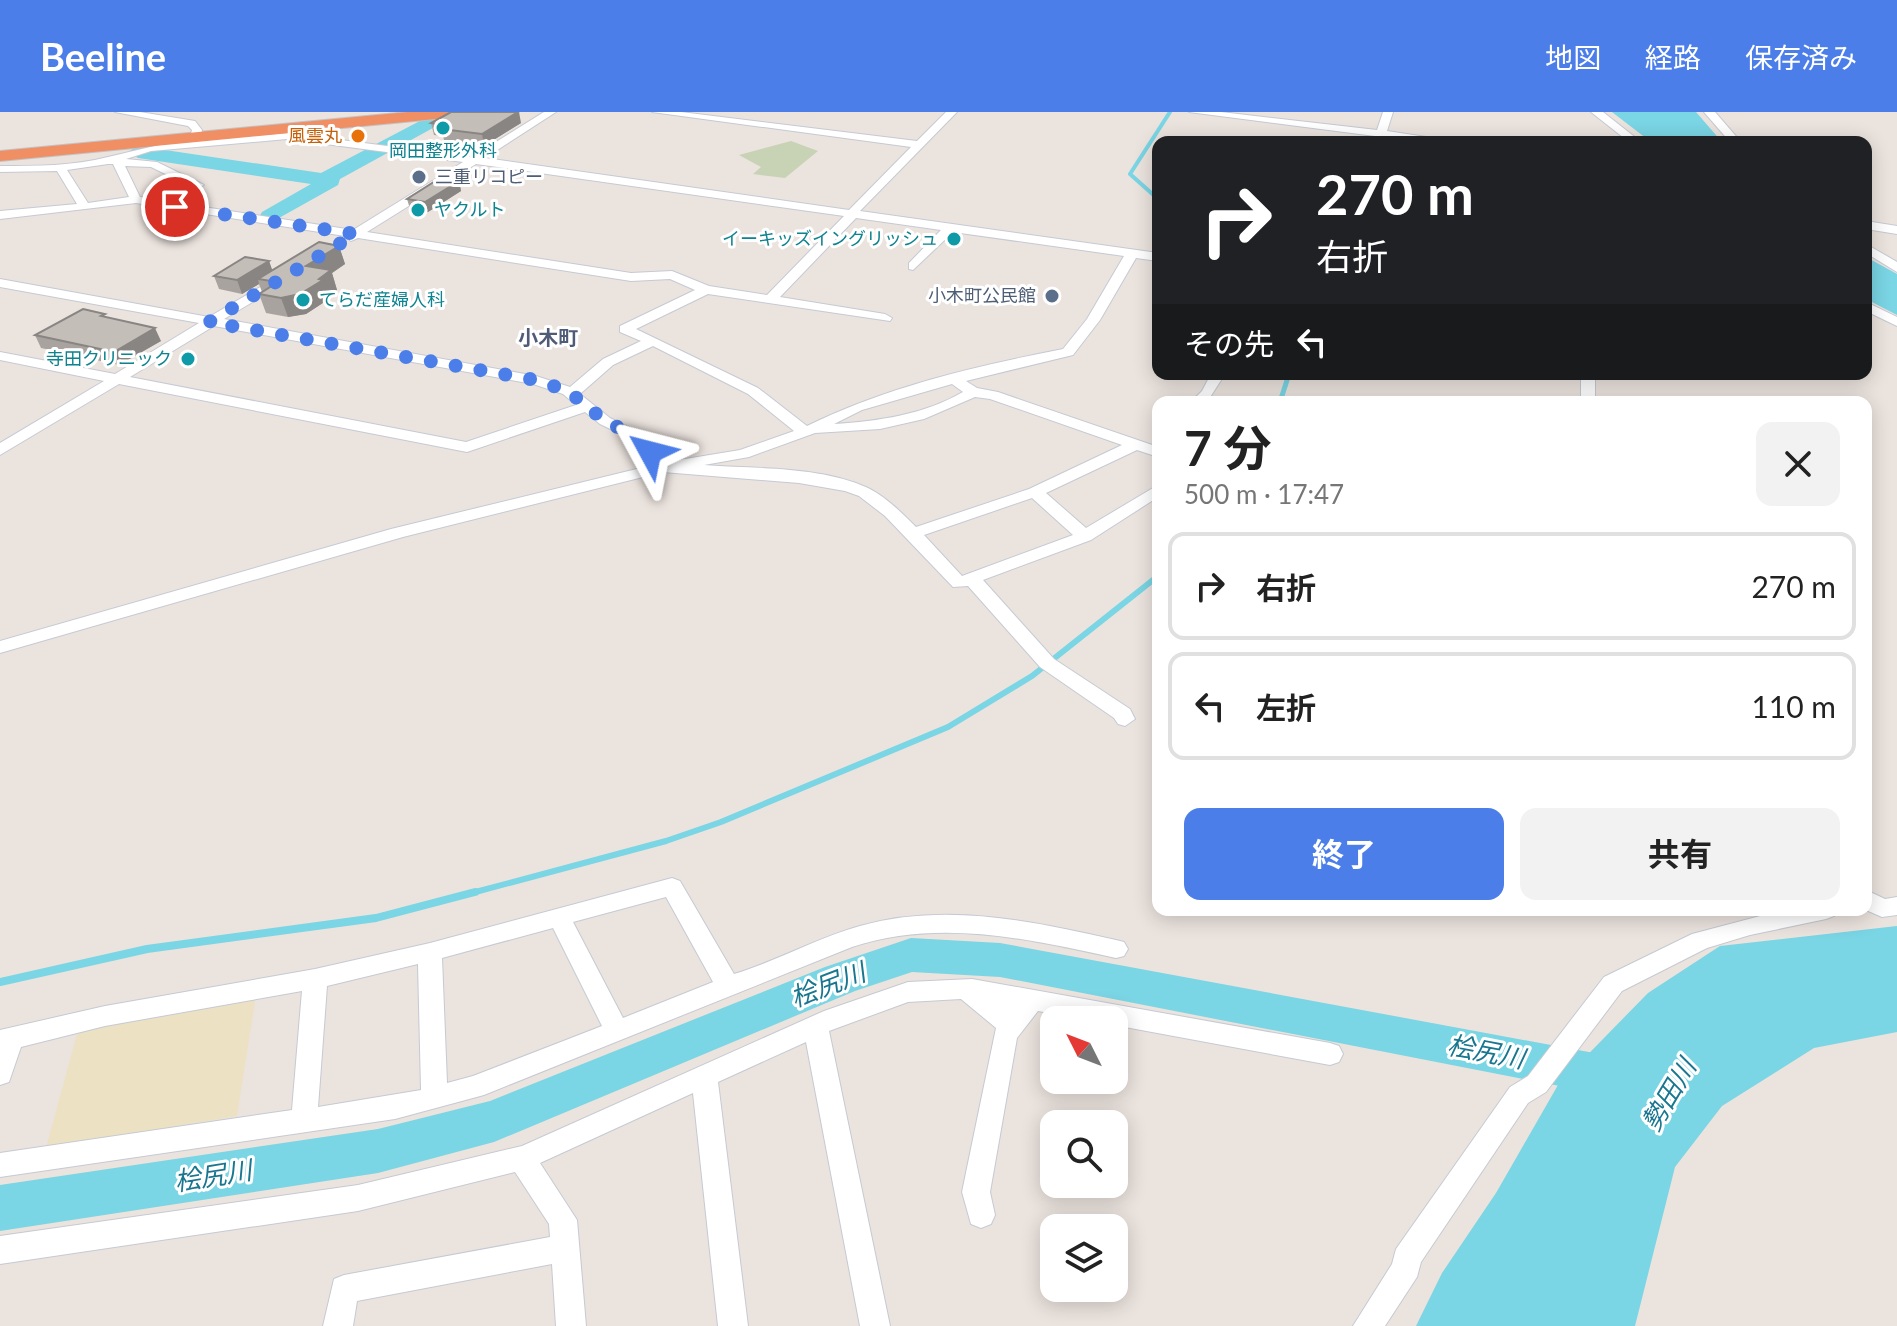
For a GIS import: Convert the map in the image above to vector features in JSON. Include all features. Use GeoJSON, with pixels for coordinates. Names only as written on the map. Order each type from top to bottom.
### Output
{"type":"FeatureCollection","features":[{"type":"Feature","properties":{"kind":"highway"},"geometry":{"type":"LineString","coordinates":[[0,148],[196,137],[382,112]]}},
{"type":"Feature","properties":{"kind":"highway"},"geometry":{"type":"LineString","coordinates":[[0,156],[456,112]]}},
{"type":"Feature","properties":{"kind":"street"},"geometry":{"type":"LineString","coordinates":[[120,112],[185,121],[196,125],[196,137]]}},
{"type":"Feature","properties":{"kind":"street"},"geometry":{"type":"LineString","coordinates":[[343,242],[551,112]]}},
{"type":"Feature","properties":{"kind":"street"},"geometry":{"type":"LineString","coordinates":[[657,112],[919,145]]}},
{"type":"Feature","properties":{"kind":"street"},"geometry":{"type":"LineString","coordinates":[[770,299],[952,112]]}},
{"type":"Feature","properties":{"kind":"street"},"geometry":{"type":"LineString","coordinates":[[1194,112],[1366,136]]}},
{"type":"Feature","properties":{"kind":"street"},"geometry":{"type":"LineString","coordinates":[[1381,136],[1388,112]]}},
{"type":"Feature","properties":{"kind":"street"},"geometry":{"type":"LineString","coordinates":[[1596,112],[1628,136]]}},
{"type":"Feature","properties":{"kind":"street"},"geometry":{"type":"LineString","coordinates":[[1709,112],[1731,136]]}},
{"type":"Feature","properties":{"kind":"street"},"geometry":{"type":"LineString","coordinates":[[0,169],[61,168],[113,161],[196,137],[287,136],[1152,256]]}},
{"type":"Feature","properties":{"kind":"street"},"geometry":{"type":"LineString","coordinates":[[113,161],[136,200]]}},
{"type":"Feature","properties":{"kind":"street"},"geometry":{"type":"LineString","coordinates":[[113,161],[153,164],[198,185],[150,202]]}},
{"type":"Feature","properties":{"kind":"street"},"geometry":{"type":"LineString","coordinates":[[61,168],[85,207]]}},
{"type":"Feature","properties":{"kind":"street"},"geometry":{"type":"LineString","coordinates":[[0,215],[136,200],[631,277],[672,275],[706,290],[885,318]]}},
{"type":"Feature","properties":{"kind":"street"},"geometry":{"type":"LineString","coordinates":[[1872,226],[1897,230]]}},
{"type":"Feature","properties":{"kind":"street"},"geometry":{"type":"LineString","coordinates":[[913,266],[951,227]]}},
{"type":"Feature","properties":{"kind":"street"},"geometry":{"type":"LineString","coordinates":[[1872,252],[1897,268]]}},
{"type":"Feature","properties":{"kind":"street"},"geometry":{"type":"LineString","coordinates":[[0,647],[397,533],[663,467],[743,454],[806,431],[857,407],[954,379],[1068,352],[1093,320],[1132,253]]}},
{"type":"Feature","properties":{"kind":"street"},"geometry":{"type":"LineString","coordinates":[[0,450],[302,266]]}},
{"type":"Feature","properties":{"kind":"street"},"geometry":{"type":"LineString","coordinates":[[0,283],[536,380],[571,394],[586,407],[638,437],[663,467],[833,483],[863,491],[959,583],[1085,536],[1152,494]]}},
{"type":"Feature","properties":{"kind":"street"},"geometry":{"type":"LineString","coordinates":[[706,290],[625,329],[753,391],[806,431],[880,425],[919,416],[959,401],[973,392]]}},
{"type":"Feature","properties":{"kind":"street"},"geometry":{"type":"LineString","coordinates":[[1872,309],[1897,322]]}},
{"type":"Feature","properties":{"kind":"street"},"geometry":{"type":"LineString","coordinates":[[571,394],[608,362],[653,341]]}},
{"type":"Feature","properties":{"kind":"street"},"geometry":{"type":"LineString","coordinates":[[0,356],[467,447],[586,407]]}},
{"type":"Feature","properties":{"kind":"street"},"geometry":{"type":"LineString","coordinates":[[954,379],[973,392],[993,395],[1150,446]]}},
{"type":"Feature","properties":{"kind":"street"},"geometry":{"type":"LineString","coordinates":[[911,534],[1035,492],[1150,446]]}},
{"type":"Feature","properties":{"kind":"street"},"geometry":{"type":"LineString","coordinates":[[1035,492],[1085,536]]}},
{"type":"Feature","properties":{"kind":"street"},"geometry":{"type":"LineString","coordinates":[[973,580],[1051,666],[1123,714],[1125,719]]}},
{"type":"Feature","properties":{"kind":"street"},"geometry":{"type":"LineString","coordinates":[[0,1074],[6,1040],[105,1016],[315,979],[430,952],[672,887],[728,986]]}},
{"type":"Feature","properties":{"kind":"street"},"geometry":{"type":"LineString","coordinates":[[1872,902],[1882,908],[1897,906]]}},
{"type":"Feature","properties":{"kind":"street"},"geometry":{"type":"LineString","coordinates":[[1368,1326],[1407,1267],[1406,1259],[1519,1095],[1537,1084],[1613,984],[1700,941],[1798,916]]}},
{"type":"Feature","properties":{"kind":"street"},"geometry":{"type":"LineString","coordinates":[[559,917],[617,1031]]}},
{"type":"Feature","properties":{"kind":"street"},"geometry":{"type":"LineString","coordinates":[[0,1165],[395,1107],[434,1098],[489,1082],[831,945],[904,925],[954,923],[1012,926],[1116,949]]}},
{"type":"Feature","properties":{"kind":"street"},"geometry":{"type":"LineString","coordinates":[[430,952],[434,1098]]}},
{"type":"Feature","properties":{"kind":"street"},"geometry":{"type":"LineString","coordinates":[[304,1119],[315,979]]}},
{"type":"Feature","properties":{"kind":"street"},"geometry":{"type":"LineString","coordinates":[[965,988],[1010,1025]]}},
{"type":"Feature","properties":{"kind":"street"},"geometry":{"type":"LineString","coordinates":[[0,1250],[358,1198],[525,1157],[815,1026],[908,992],[965,988],[1330,1054]]}},
{"type":"Feature","properties":{"kind":"street"},"geometry":{"type":"LineString","coordinates":[[981,1215],[976,1192],[1005,1035],[1031,1001]]}},
{"type":"Feature","properties":{"kind":"street"},"geometry":{"type":"LineString","coordinates":[[815,1026],[875,1326]]}},
{"type":"Feature","properties":{"kind":"street"},"geometry":{"type":"LineString","coordinates":[[704,1075],[733,1326]]}},
{"type":"Feature","properties":{"kind":"street"},"geometry":{"type":"LineString","coordinates":[[525,1157],[528,1171],[563,1220],[571,1326]]}},
{"type":"Feature","properties":{"kind":"street"},"geometry":{"type":"LineString","coordinates":[[338,1326],[344,1289],[566,1248]]}},
{"type":"Feature","properties":{"kind":"sand"},"geometry":{"type":"Polygon","coordinates":[[[256,995],[237,1116],[46,1148],[78,1030],[256,995]]]}},
{"type":"Feature","properties":{"kind":"green space"},"geometry":{"type":"Polygon","coordinates":[[[791,141],[818,151],[785,178],[753,174],[761,167],[739,155],[791,141]]]}},
{"type":"Feature","properties":{"kind":"water"},"geometry":{"type":"Polygon","coordinates":[[[1612,112],[1696,112],[1717,136],[1643,136],[1612,112]]]}},
{"type":"Feature","properties":{"kind":"water"},"geometry":{"type":"Polygon","coordinates":[[[1872,260],[1897,274],[1897,315],[1872,302],[1872,260]]]}},
{"type":"Feature","properties":{"kind":"water","name":"勢田川"},"geometry":{"type":"Polygon","coordinates":[[[1897,926],[1897,1032],[1814,1048],[1722,1106],[1675,1167],[1635,1326],[1416,1326],[1442,1273],[1496,1193],[1558,1085],[1648,993],[1720,946],[1897,926]]]}},
{"type":"Feature","properties":{"kind":"building"},"geometry":{"type":"Polygon","coordinates":[[[451,112],[518,112],[482,134],[441,129],[447,126],[431,123],[451,112]]]}},
{"type":"Feature","properties":{"kind":"building"},"geometry":{"type":"Polygon","coordinates":[[[440,178],[459,181],[425,202],[407,199],[440,178]]]}},
{"type":"Feature","properties":{"kind":"building"},"geometry":{"type":"Polygon","coordinates":[[[319,242],[339,246],[306,266],[331,270],[319,279],[323,280],[300,294],[281,298],[259,294],[278,282],[258,279],[319,242]]]}},
{"type":"Feature","properties":{"kind":"building"},"geometry":{"type":"Polygon","coordinates":[[[245,257],[269,261],[237,280],[214,276],[245,257]]]}},
{"type":"Feature","properties":{"kind":"building"},"geometry":{"type":"Polygon","coordinates":[[[83,309],[155,328],[114,352],[35,335],[83,309]]]}},
{"type":"Feature","properties":{"kind":"waterway"},"geometry":{"type":"LineString","coordinates":[[1155,136],[1170,112]]}},
{"type":"Feature","properties":{"kind":"waterway"},"geometry":{"type":"LineString","coordinates":[[324,180],[435,119]]}},
{"type":"Feature","properties":{"kind":"waterway"},"geometry":{"type":"LineString","coordinates":[[1152,140],[1130,174],[1152,194]]}},
{"type":"Feature","properties":{"kind":"waterway"},"geometry":{"type":"LineString","coordinates":[[138,152],[324,180]]}},
{"type":"Feature","properties":{"kind":"waterway"},"geometry":{"type":"LineString","coordinates":[[270,217],[331,181],[324,180]]}},
{"type":"Feature","properties":{"kind":"waterway"},"geometry":{"type":"LineString","coordinates":[[1282,396],[1287,380]]}},
{"type":"Feature","properties":{"kind":"waterway"},"geometry":{"type":"LineString","coordinates":[[468,894],[666,841],[721,822],[948,727],[1032,676],[1152,581]]}},
{"type":"Feature","properties":{"kind":"waterway"},"geometry":{"type":"LineString","coordinates":[[0,982],[147,949],[376,918],[475,892]]}},
{"type":"Feature","properties":{"kind":"waterway","name":"桧尻川"},"geometry":{"type":"LineString","coordinates":[[0,1208],[378,1151],[494,1121],[840,979],[911,955],[1000,960],[1621,1078]]}},
{"type":"Feature","properties":{"kind":"place","name":"岡田整形外科"},"geometry":{"type":"Point","coordinates":[443,128]}},
{"type":"Feature","properties":{"kind":"place","name":"風雲丸"},"geometry":{"type":"Point","coordinates":[358,136]}},
{"type":"Feature","properties":{"kind":"place","name":"三重リコピー"},"geometry":{"type":"Point","coordinates":[419,177]}},
{"type":"Feature","properties":{"kind":"place","name":"ヤクルト"},"geometry":{"type":"Point","coordinates":[418,210]}},
{"type":"Feature","properties":{"kind":"place","name":"イーキッズイングリッシュ"},"geometry":{"type":"Point","coordinates":[954,239]}},
{"type":"Feature","properties":{"kind":"place","name":"小木町公民館"},"geometry":{"type":"Point","coordinates":[1052,296]}},
{"type":"Feature","properties":{"kind":"place","name":"てらだ産婦人科"},"geometry":{"type":"Point","coordinates":[303,300]}},
{"type":"Feature","properties":{"kind":"place","name":"寺田クリニック"},"geometry":{"type":"Point","coordinates":[188,359]}},
{"type":"Feature","properties":{"kind":"district","name":"小木町"},"geometry":{"type":"Point","coordinates":[548,338]}},
{"type":"Feature","properties":{"kind":"route"},"geometry":{"type":"LineString","coordinates":[[175,207],[356,234],[209,322],[536,380],[568,391],[605,421],[638,437],[650,452]]}}]}
